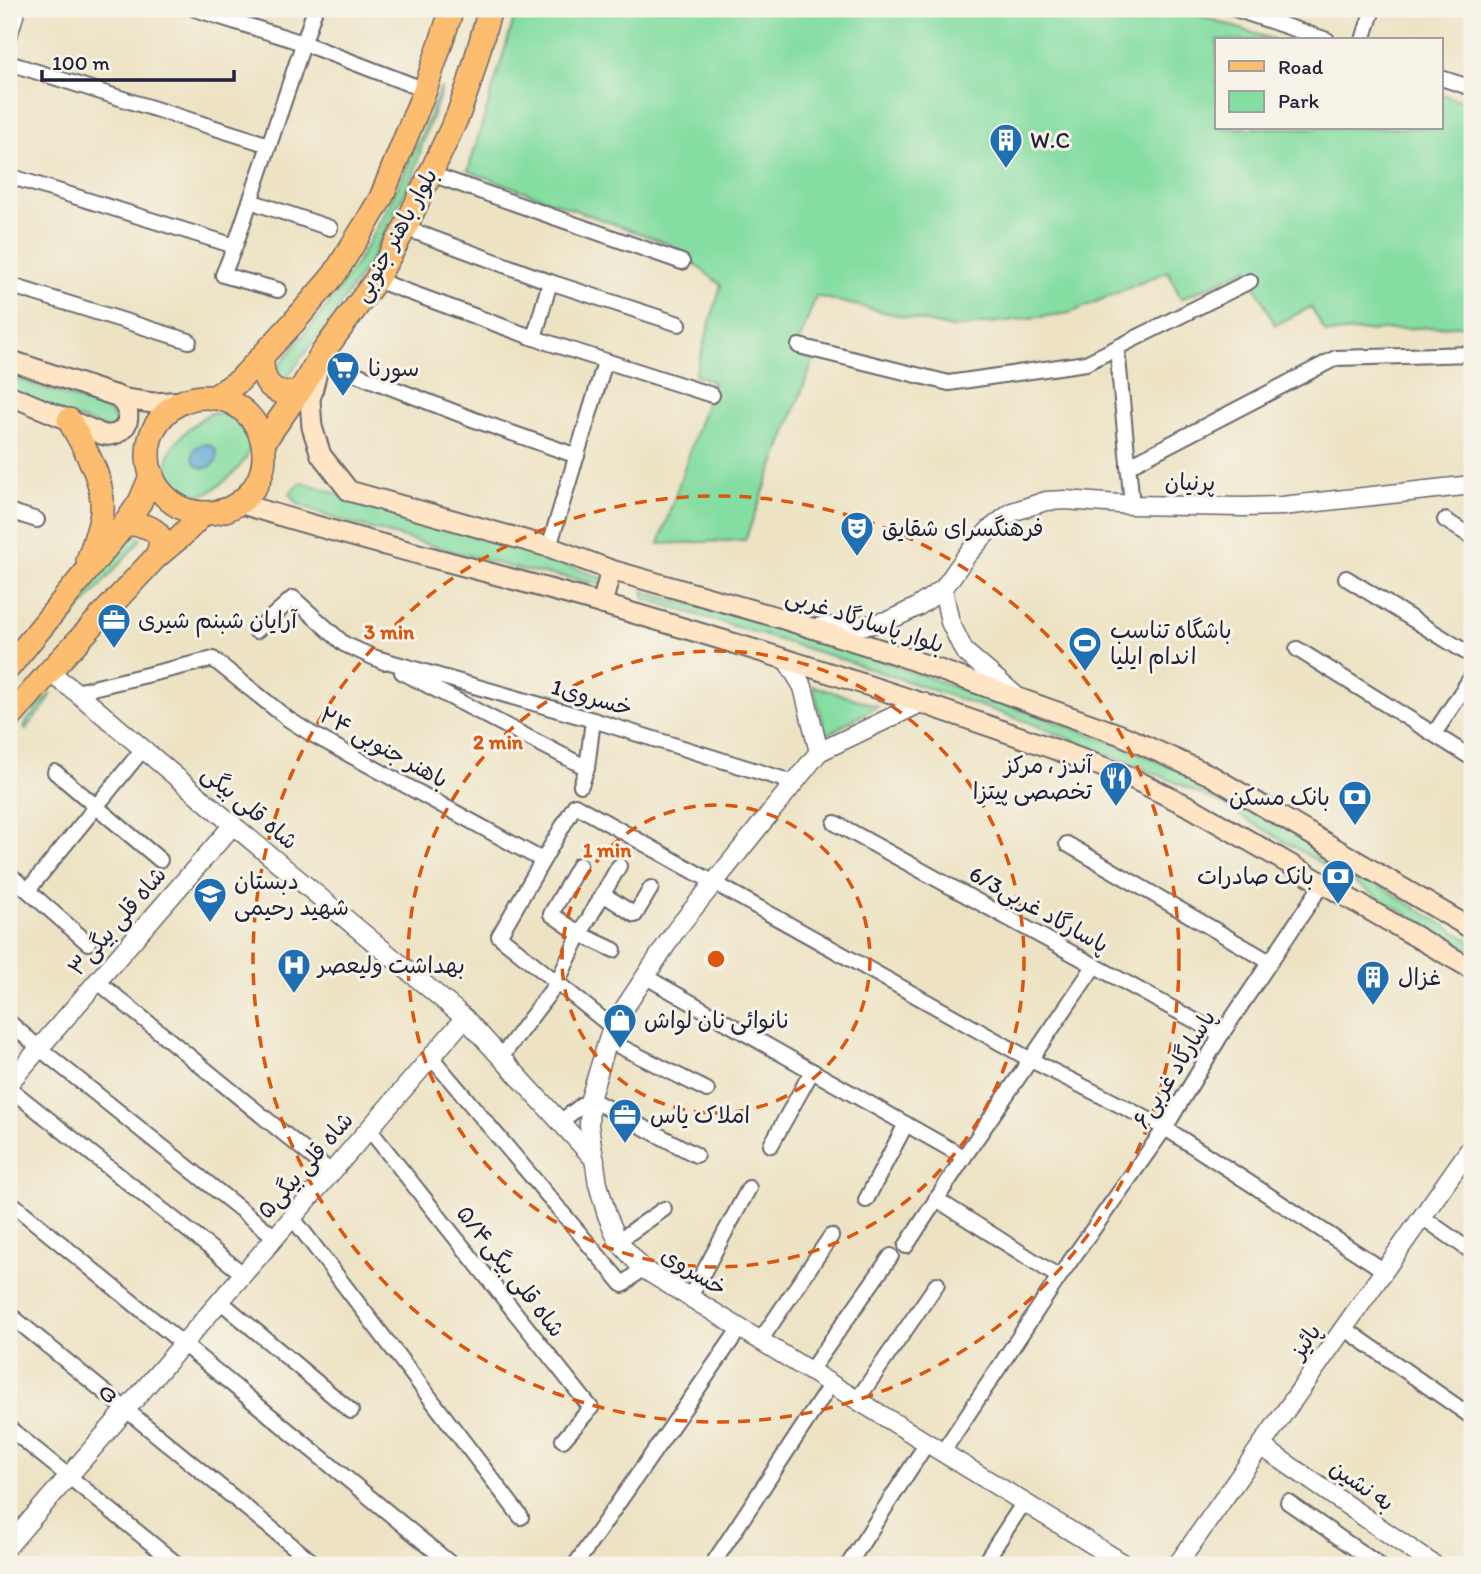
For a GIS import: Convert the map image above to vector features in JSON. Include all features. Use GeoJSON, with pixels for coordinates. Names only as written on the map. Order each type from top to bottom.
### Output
{"type":"FeatureCollection","features":[{"type":"Feature","properties":{"kind":"main road","name":"بلوار باهنر جنوبی"},"geometry":{"type":"LineString","coordinates":[[213,398],[239,381],[293,323],[334,275],[367,222],[381,198],[425,90],[452,9]]}},
{"type":"Feature","properties":{"kind":"main road","name":"بلوار باهنر جنوبی"},"geometry":{"type":"LineString","coordinates":[[263,443],[376,280],[405,229],[458,115],[490,9]]}},
{"type":"Feature","properties":{"kind":"main road"},"geometry":{"type":"LineString","coordinates":[[262,357],[261,370],[265,380],[275,391],[290,394],[299,392]]}},
{"type":"Feature","properties":{"kind":"main road","name":"بلوار پاسارگاد غربی"},"geometry":{"type":"LineString","coordinates":[[321,357],[310,400],[312,427],[321,455],[349,491],[549,547],[611,570],[898,655],[1121,734],[1210,775],[1472,929]]}},
{"type":"Feature","properties":{"kind":"main road"},"geometry":{"type":"LineString","coordinates":[[9,360],[115,395],[153,403],[213,398],[228,401],[240,408],[251,418],[258,430],[263,443],[264,460],[260,477],[251,491],[239,503],[224,510],[204,513],[183,508],[164,495],[152,474],[148,451],[152,435],[159,421],[171,409],[185,401]]}},
{"type":"Feature","properties":{"kind":"main road"},"geometry":{"type":"LineString","coordinates":[[9,395],[102,435],[111,436],[120,433],[127,415],[124,404],[115,395]]}},
{"type":"Feature","properties":{"kind":"main road"},"geometry":{"type":"LineString","coordinates":[[69,420],[90,459],[101,487],[102,517],[83,575]]}},
{"type":"Feature","properties":{"kind":"main road"},"geometry":{"type":"LineString","coordinates":[[9,667],[125,524],[140,502],[152,474]]}},
{"type":"Feature","properties":{"kind":"main road"},"geometry":{"type":"LineString","coordinates":[[239,503],[602,604],[786,659],[923,702],[1042,744],[1123,775],[1192,808],[1472,969]]}},
{"type":"Feature","properties":{"kind":"main road"},"geometry":{"type":"LineString","coordinates":[[9,719],[156,557],[204,513]]}},
{"type":"Feature","properties":{"kind":"main road"},"geometry":{"type":"LineString","coordinates":[[125,524],[146,526],[155,530],[160,538],[161,548],[156,557]]}},
{"type":"Feature","properties":{"kind":"main road"},"geometry":{"type":"LineString","coordinates":[[602,604],[611,570]]}},
{"type":"Feature","properties":{"kind":"street"},"geometry":{"type":"LineString","coordinates":[[9,32],[16,9]]}},
{"type":"Feature","properties":{"kind":"street"},"geometry":{"type":"LineString","coordinates":[[195,9],[303,43],[425,90]]}},
{"type":"Feature","properties":{"kind":"street"},"geometry":{"type":"LineString","coordinates":[[278,290],[223,275],[315,9]]}},
{"type":"Feature","properties":{"kind":"street"},"geometry":{"type":"LineString","coordinates":[[1236,9],[1321,38]]}},
{"type":"Feature","properties":{"kind":"street"},"geometry":{"type":"LineString","coordinates":[[1364,38],[1373,9]]}},
{"type":"Feature","properties":{"kind":"street"},"geometry":{"type":"LineString","coordinates":[[9,63],[269,145]]}},
{"type":"Feature","properties":{"kind":"street"},"geometry":{"type":"LineString","coordinates":[[1442,78],[1472,88]]}},
{"type":"Feature","properties":{"kind":"street"},"geometry":{"type":"LineString","coordinates":[[431,174],[682,262]]}},
{"type":"Feature","properties":{"kind":"street"},"geometry":{"type":"LineString","coordinates":[[9,176],[235,246]]}},
{"type":"Feature","properties":{"kind":"street"},"geometry":{"type":"LineString","coordinates":[[250,201],[330,229]]}},
{"type":"Feature","properties":{"kind":"street"},"geometry":{"type":"LineString","coordinates":[[405,229],[550,282],[679,324]]}},
{"type":"Feature","properties":{"kind":"street"},"geometry":{"type":"LineString","coordinates":[[376,280],[534,338],[712,395]]}},
{"type":"Feature","properties":{"kind":"street"},"geometry":{"type":"LineString","coordinates":[[799,346],[949,383],[1086,363],[1250,281]]}},
{"type":"Feature","properties":{"kind":"street"},"geometry":{"type":"LineString","coordinates":[[534,338],[550,282]]}},
{"type":"Feature","properties":{"kind":"street"},"geometry":{"type":"LineString","coordinates":[[9,285],[188,341]]}},
{"type":"Feature","properties":{"kind":"street"},"geometry":{"type":"LineString","coordinates":[[1117,348],[1132,505]]}},
{"type":"Feature","properties":{"kind":"street"},"geometry":{"type":"LineString","coordinates":[[1128,466],[1336,358],[1472,354]]}},
{"type":"Feature","properties":{"kind":"street"},"geometry":{"type":"LineString","coordinates":[[321,357],[474,420],[577,456]]}},
{"type":"Feature","properties":{"kind":"street"},"geometry":{"type":"LineString","coordinates":[[549,547],[605,362]]}},
{"type":"Feature","properties":{"kind":"street","name":"پرنیان"},"geometry":{"type":"LineString","coordinates":[[943,590],[967,555],[990,529],[1012,512],[1046,501],[1243,508],[1472,485]]}},
{"type":"Feature","properties":{"kind":"street"},"geometry":{"type":"LineString","coordinates":[[9,511],[37,520]]}},
{"type":"Feature","properties":{"kind":"street"},"geometry":{"type":"LineString","coordinates":[[1445,520],[1472,537]]}},
{"type":"Feature","properties":{"kind":"street"},"geometry":{"type":"LineString","coordinates":[[1346,578],[1472,656]]}},
{"type":"Feature","properties":{"kind":"street"},"geometry":{"type":"LineString","coordinates":[[808,627],[837,628],[890,620],[943,590],[950,622],[964,651],[1017,697]]}},
{"type":"Feature","properties":{"kind":"street"},"geometry":{"type":"LineString","coordinates":[[256,631],[293,598],[344,644],[587,768]]}},
{"type":"Feature","properties":{"kind":"street"},"geometry":{"type":"LineString","coordinates":[[1297,649],[1472,758]]}},
{"type":"Feature","properties":{"kind":"street","name":"۲۴ باهنر جنوبی"},"geometry":{"type":"LineString","coordinates":[[76,692],[213,659],[288,719],[310,733],[542,860]]}},
{"type":"Feature","properties":{"kind":"street","name":"خسروى1"},"geometry":{"type":"LineString","coordinates":[[376,659],[593,720],[795,783]]}},
{"type":"Feature","properties":{"kind":"street"},"geometry":{"type":"LineString","coordinates":[[786,659],[803,687],[819,752],[923,702]]}},
{"type":"Feature","properties":{"kind":"street","name":"شاه قلی بیگی"},"geometry":{"type":"LineString","coordinates":[[49,672],[465,1018],[594,1160]]}},
{"type":"Feature","properties":{"kind":"street"},"geometry":{"type":"LineString","coordinates":[[1434,734],[1472,676]]}},
{"type":"Feature","properties":{"kind":"street"},"geometry":{"type":"LineString","coordinates":[[581,785],[587,768],[593,720]]}},
{"type":"Feature","properties":{"kind":"street"},"geometry":{"type":"LineString","coordinates":[[28,890],[143,749]]}},
{"type":"Feature","properties":{"kind":"street","name":"خسروى"},"geometry":{"type":"LineString","coordinates":[[819,752],[676,930],[609,1033],[590,1099],[589,1126],[598,1184],[607,1215],[618,1241],[642,1268],[1126,1565]]}},
{"type":"Feature","properties":{"kind":"street"},"geometry":{"type":"LineString","coordinates":[[55,772],[160,860]]}},
{"type":"Feature","properties":{"kind":"street"},"geometry":{"type":"LineString","coordinates":[[707,1090],[609,1033],[557,983],[499,936],[575,805],[1031,1060],[1165,1128],[1385,1270]]}},
{"type":"Feature","properties":{"kind":"street","name":"پاسارگاد غربی6/3"},"geometry":{"type":"LineString","coordinates":[[835,823],[1221,1035]]}},
{"type":"Feature","properties":{"kind":"street","name":"شاه قلی بیگی۳"},"geometry":{"type":"LineString","coordinates":[[9,1085],[233,825]]}},
{"type":"Feature","properties":{"kind":"street"},"geometry":{"type":"LineString","coordinates":[[1067,844],[1270,962]]}},
{"type":"Feature","properties":{"kind":"street"},"geometry":{"type":"LineString","coordinates":[[579,865],[551,914],[580,934],[614,950]]}},
{"type":"Feature","properties":{"kind":"street"},"geometry":{"type":"LineString","coordinates":[[501,1057],[557,983],[580,934],[619,866]]}},
{"type":"Feature","properties":{"kind":"street"},"geometry":{"type":"LineString","coordinates":[[9,874],[88,943]]}},
{"type":"Feature","properties":{"kind":"street","name":"پاسارگاد غربی۶"},"geometry":{"type":"LineString","coordinates":[[848,1565],[1165,1128],[1221,1035],[1323,883]]}},
{"type":"Feature","properties":{"kind":"street"},"geometry":{"type":"LineString","coordinates":[[603,894],[635,915],[651,888]]}},
{"type":"Feature","properties":{"kind":"street"},"geometry":{"type":"LineString","coordinates":[[906,1246],[1095,965]]}},
{"type":"Feature","properties":{"kind":"street"},"geometry":{"type":"LineString","coordinates":[[646,977],[964,1157]]}},
{"type":"Feature","properties":{"kind":"street"},"geometry":{"type":"LineString","coordinates":[[97,981],[331,1172]]}},
{"type":"Feature","properties":{"kind":"street","name":"شاه قلی بیگی۵"},"geometry":{"type":"LineString","coordinates":[[183,1344],[465,1018]]}},
{"type":"Feature","properties":{"kind":"street"},"geometry":{"type":"LineString","coordinates":[[9,1022],[275,1237]]}},
{"type":"Feature","properties":{"kind":"street"},"geometry":{"type":"LineString","coordinates":[[431,1057],[623,1285],[642,1268]]}},
{"type":"Feature","properties":{"kind":"street"},"geometry":{"type":"LineString","coordinates":[[771,1145],[812,1071]]}},
{"type":"Feature","properties":{"kind":"street"},"geometry":{"type":"LineString","coordinates":[[9,1085],[243,1274]]}},
{"type":"Feature","properties":{"kind":"street"},"geometry":{"type":"LineString","coordinates":[[560,1122],[590,1099],[696,1155]]}},
{"type":"Feature","properties":{"kind":"street"},"geometry":{"type":"LineString","coordinates":[[866,1200],[906,1124]]}},
{"type":"Feature","properties":{"kind":"street","name":"شاه قلی بیگی۵/۴"},"geometry":{"type":"LineString","coordinates":[[369,1129],[591,1408],[563,1440]]}},
{"type":"Feature","properties":{"kind":"street","name":"پائیز"},"geometry":{"type":"LineString","coordinates":[[1177,1565],[1472,1146]]}},
{"type":"Feature","properties":{"kind":"street"},"geometry":{"type":"LineString","coordinates":[[690,1297],[749,1188]]}},
{"type":"Feature","properties":{"kind":"street"},"geometry":{"type":"LineString","coordinates":[[936,1199],[1059,1277]]}},
{"type":"Feature","properties":{"kind":"street"},"geometry":{"type":"LineString","coordinates":[[9,1201],[452,1565]]}},
{"type":"Feature","properties":{"kind":"street"},"geometry":{"type":"LineString","coordinates":[[618,1241],[664,1209]]}},
{"type":"Feature","properties":{"kind":"street"},"geometry":{"type":"LineString","coordinates":[[292,1217],[521,1517]]}},
{"type":"Feature","properties":{"kind":"street"},"geometry":{"type":"LineString","coordinates":[[1422,1217],[1472,1252]]}},
{"type":"Feature","properties":{"kind":"street"},"geometry":{"type":"LineString","coordinates":[[760,1340],[831,1236]]}},
{"type":"Feature","properties":{"kind":"street"},"geometry":{"type":"LineString","coordinates":[[810,1371],[891,1256]]}},
{"type":"Feature","properties":{"kind":"street"},"geometry":{"type":"LineString","coordinates":[[857,1400],[937,1284]]}},
{"type":"Feature","properties":{"kind":"street"},"geometry":{"type":"LineString","coordinates":[[220,1301],[351,1411]]}},
{"type":"Feature","properties":{"kind":"street"},"geometry":{"type":"LineString","coordinates":[[9,1314],[316,1565]]}},
{"type":"Feature","properties":{"kind":"street"},"geometry":{"type":"LineString","coordinates":[[575,1565],[740,1328]]}},
{"type":"Feature","properties":{"kind":"street"},"geometry":{"type":"LineString","coordinates":[[1344,1328],[1472,1417]]}},
{"type":"Feature","properties":{"kind":"street","name":"۵"},"geometry":{"type":"LineString","coordinates":[[9,1545],[183,1344]]}},
{"type":"Feature","properties":{"kind":"street"},"geometry":{"type":"LineString","coordinates":[[712,1565],[831,1384]]}},
{"type":"Feature","properties":{"kind":"street"},"geometry":{"type":"LineString","coordinates":[[9,1428],[178,1565]]}},
{"type":"Feature","properties":{"kind":"street","name":"به نشین"},"geometry":{"type":"LineString","coordinates":[[1261,1446],[1434,1565]]}},
{"type":"Feature","properties":{"kind":"street"},"geometry":{"type":"LineString","coordinates":[[983,1565],[1024,1503]]}},
{"type":"Feature","properties":{"kind":"street"},"geometry":{"type":"LineString","coordinates":[[1289,1503],[1379,1565]]}},
{"type":"Feature","properties":{"kind":"green space"},"geometry":{"type":"Polygon","coordinates":[[[517,9],[1186,9],[1268,38],[1215,38],[1215,130],[1442,130],[1442,94],[1472,104],[1472,325],[1326,333],[1311,307],[1275,325],[1247,269],[1181,299],[1168,271],[1070,313],[952,328],[816,296],[795,353],[814,359],[745,540],[659,544],[713,382],[695,375],[721,285],[669,244],[468,171],[517,9]]]}},
{"type":"Feature","properties":{"kind":"green space"},"geometry":{"type":"Polygon","coordinates":[[[441,87],[414,173],[371,259],[282,384],[273,373],[343,284],[363,251],[400,182],[441,87]]]}},
{"type":"Feature","properties":{"kind":"green space"},"geometry":{"type":"Polygon","coordinates":[[[9,376],[107,409],[118,422],[112,430],[9,395],[9,376]]]}},
{"type":"Feature","properties":{"kind":"green space"},"geometry":{"type":"Polygon","coordinates":[[[211,413],[229,415],[242,424],[250,434],[249,450],[239,467],[220,485],[206,493],[190,495],[173,483],[167,462],[176,443],[211,413]]]}},
{"type":"Feature","properties":{"kind":"green space"},"geometry":{"type":"Polygon","coordinates":[[[302,482],[415,520],[522,549],[605,579],[602,585],[522,570],[335,519],[298,504],[290,494],[302,482]]]}},
{"type":"Feature","properties":{"kind":"green space"},"geometry":{"type":"Polygon","coordinates":[[[129,531],[141,539],[9,691],[9,674],[129,531]]]}},
{"type":"Feature","properties":{"kind":"green space"},"geometry":{"type":"Polygon","coordinates":[[[643,591],[678,602],[721,608],[825,641],[1149,757],[1270,819],[1472,942],[1472,954],[1215,801],[1166,778],[1025,721],[844,660],[645,599],[643,591]]]}},
{"type":"Feature","properties":{"kind":"green space"},"geometry":{"type":"Polygon","coordinates":[[[813,686],[878,706],[826,735],[813,686]]]}},
{"type":"Feature","properties":{"kind":"green space"},"geometry":{"type":"Polygon","coordinates":[[[51,693],[46,704],[26,729],[24,727],[28,719],[51,693]]]}},
{"type":"Feature","properties":{"kind":"water"},"geometry":{"type":"Polygon","coordinates":[[[200,444],[210,444],[217,451],[217,461],[210,468],[200,468],[193,461],[193,451],[200,444]]]}},
{"type":"Feature","properties":{"kind":"place","name":"W.C"},"geometry":{"type":"Point","coordinates":[1006,170]}},
{"type":"Feature","properties":{"kind":"place","name":"سورنا"},"geometry":{"type":"Point","coordinates":[343,398]}},
{"type":"Feature","properties":{"kind":"place","name":"فرهنگسرای شقایق"},"geometry":{"type":"Point","coordinates":[857,558]}},
{"type":"Feature","properties":{"kind":"place","name":"آرایان شبنم شیری"},"geometry":{"type":"Point","coordinates":[114,650]}},
{"type":"Feature","properties":{"kind":"place","name":"باشگاه تناسب اندام ایلیا"},"geometry":{"type":"Point","coordinates":[1085,673]}},
{"type":"Feature","properties":{"kind":"place","name":"آندز ، مرکز تخصصی پیتزا"},"geometry":{"type":"Point","coordinates":[1116,808]}},
{"type":"Feature","properties":{"kind":"place","name":"بانک مسکن"},"geometry":{"type":"Point","coordinates":[1355,827]}},
{"type":"Feature","properties":{"kind":"place","name":"بانک صادرات"},"geometry":{"type":"Point","coordinates":[1338,906]}},
{"type":"Feature","properties":{"kind":"place","name":"دبستان شهید رحیمی"},"geometry":{"type":"Point","coordinates":[210,924]}},
{"type":"Feature","properties":{"kind":"place","name":"بهداشت ولیعصر"},"geometry":{"type":"Point","coordinates":[294,995]}},
{"type":"Feature","properties":{"kind":"place","name":"غزال"},"geometry":{"type":"Point","coordinates":[1373,1007]}},
{"type":"Feature","properties":{"kind":"place","name":"نانوائی نان لواش"},"geometry":{"type":"Point","coordinates":[620,1050]}},
{"type":"Feature","properties":{"kind":"place","name":"املاک یاس"},"geometry":{"type":"Point","coordinates":[625,1145]}}]}
